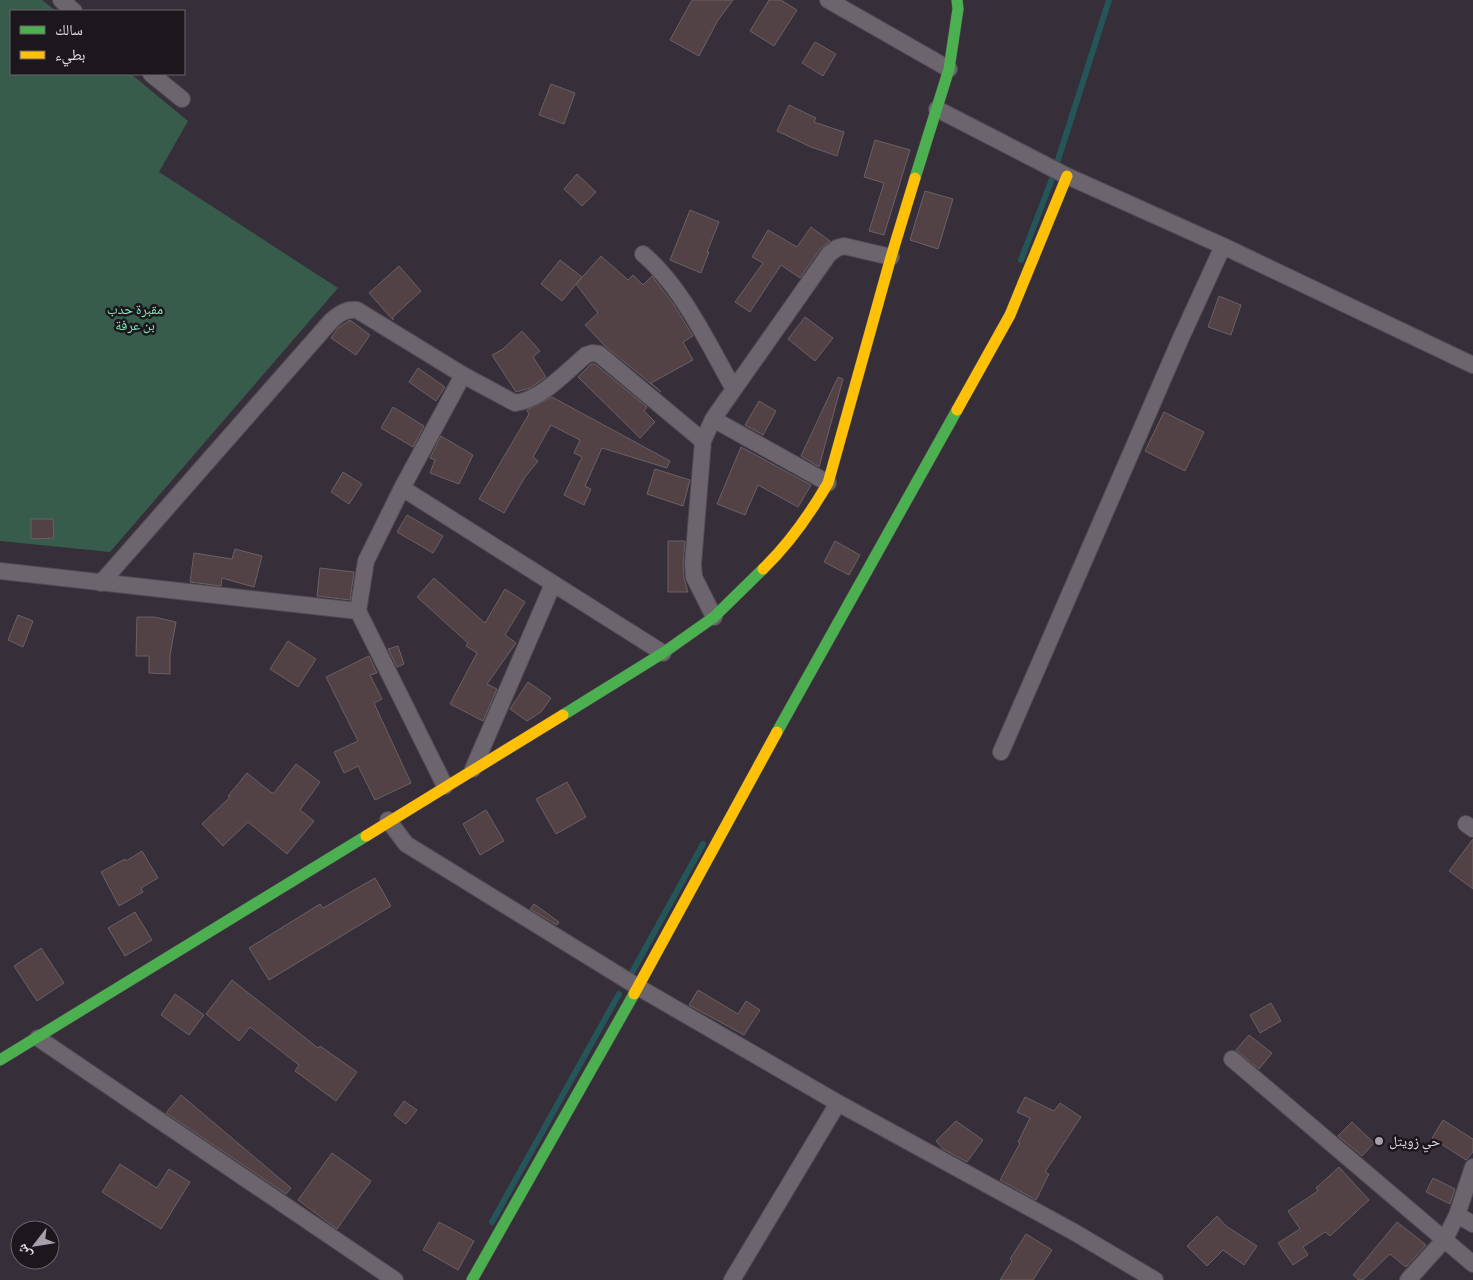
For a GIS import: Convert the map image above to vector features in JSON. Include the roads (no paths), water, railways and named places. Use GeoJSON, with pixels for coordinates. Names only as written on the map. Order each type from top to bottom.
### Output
{"type":"FeatureCollection","features":[{"type":"Feature","properties":{"kind":"street"},"geometry":{"type":"LineString","coordinates":[[60,0],[73,10]]}},
{"type":"Feature","properties":{"kind":"street"},"geometry":{"type":"LineString","coordinates":[[828,0],[949,69]]}},
{"type":"Feature","properties":{"kind":"street"},"geometry":{"type":"LineString","coordinates":[[0,1060],[388,820],[663,653],[714,617],[780,552],[814,507],[828,483],[891,257],[949,69],[957,17],[957,0]]}},
{"type":"Feature","properties":{"kind":"street"},"geometry":{"type":"LineString","coordinates":[[152,75],[182,99]]}},
{"type":"Feature","properties":{"kind":"street"},"geometry":{"type":"LineString","coordinates":[[937,109],[1067,176],[1223,246],[1473,365]]}},
{"type":"Feature","properties":{"kind":"street"},"geometry":{"type":"LineString","coordinates":[[472,1280],[638,987],[796,697],[1010,315],[1067,176]]}},
{"type":"Feature","properties":{"kind":"street"},"geometry":{"type":"LineString","coordinates":[[714,617],[694,577],[704,441],[713,419],[830,254],[837,248],[844,246],[891,257]]}},
{"type":"Feature","properties":{"kind":"street"},"geometry":{"type":"LineString","coordinates":[[1001,752],[1180,340],[1223,246]]}},
{"type":"Feature","properties":{"kind":"street"},"geometry":{"type":"LineString","coordinates":[[643,254],[663,272],[677,291],[734,389]]}},
{"type":"Feature","properties":{"kind":"street"},"geometry":{"type":"LineString","coordinates":[[101,582],[338,314],[348,309],[357,310],[463,375],[515,403],[524,402],[538,395],[586,356],[592,353],[599,354],[704,441]]}},
{"type":"Feature","properties":{"kind":"street"},"geometry":{"type":"LineString","coordinates":[[445,786],[358,611],[366,561],[402,488],[463,375]]}},
{"type":"Feature","properties":{"kind":"street"},"geometry":{"type":"LineString","coordinates":[[713,419],[828,483]]}},
{"type":"Feature","properties":{"kind":"street"},"geometry":{"type":"LineString","coordinates":[[402,488],[663,653]]}},
{"type":"Feature","properties":{"kind":"street"},"geometry":{"type":"LineString","coordinates":[[0,571],[358,611]]}},
{"type":"Feature","properties":{"kind":"street"},"geometry":{"type":"LineString","coordinates":[[473,769],[553,584]]}},
{"type":"Feature","properties":{"kind":"street"},"geometry":{"type":"LineString","coordinates":[[388,820],[406,844],[638,987],[838,1103],[1074,1232],[1155,1280]]}},
{"type":"Feature","properties":{"kind":"street"},"geometry":{"type":"LineString","coordinates":[[38,1038],[395,1280]]}},
{"type":"Feature","properties":{"kind":"street"},"geometry":{"type":"LineString","coordinates":[[1232,1059],[1473,1264]]}},
{"type":"Feature","properties":{"kind":"street"},"geometry":{"type":"LineString","coordinates":[[732,1280],[838,1103]]}},
{"type":"Feature","properties":{"kind":"street"},"geometry":{"type":"LineString","coordinates":[[1408,1280],[1445,1239],[1458,1215],[1473,1167]]}},
{"type":"Feature","properties":{"kind":"street"},"geometry":{"type":"LineString","coordinates":[[1458,1215],[1473,1224]]}},
{"type":"Feature","properties":{"kind":"waterway"},"geometry":{"type":"LineString","coordinates":[[1058,160],[1109,0]]}},
{"type":"Feature","properties":{"kind":"waterway"},"geometry":{"type":"LineString","coordinates":[[1021,260],[1052,179]]}},
{"type":"Feature","properties":{"kind":"waterway"},"geometry":{"type":"LineString","coordinates":[[630,976],[703,844]]}},
{"type":"Feature","properties":{"kind":"waterway"},"geometry":{"type":"LineString","coordinates":[[492,1222],[619,994]]}},
{"type":"Feature","properties":{"kind":"place","name":"حي زويتل"},"geometry":{"type":"Point","coordinates":[1379,1141]}},
{"type":"Feature","properties":{"kind":"park label","name":"مقبرة حدب بن عرفة"},"geometry":{"type":"Point","coordinates":[135,318]}}]}
